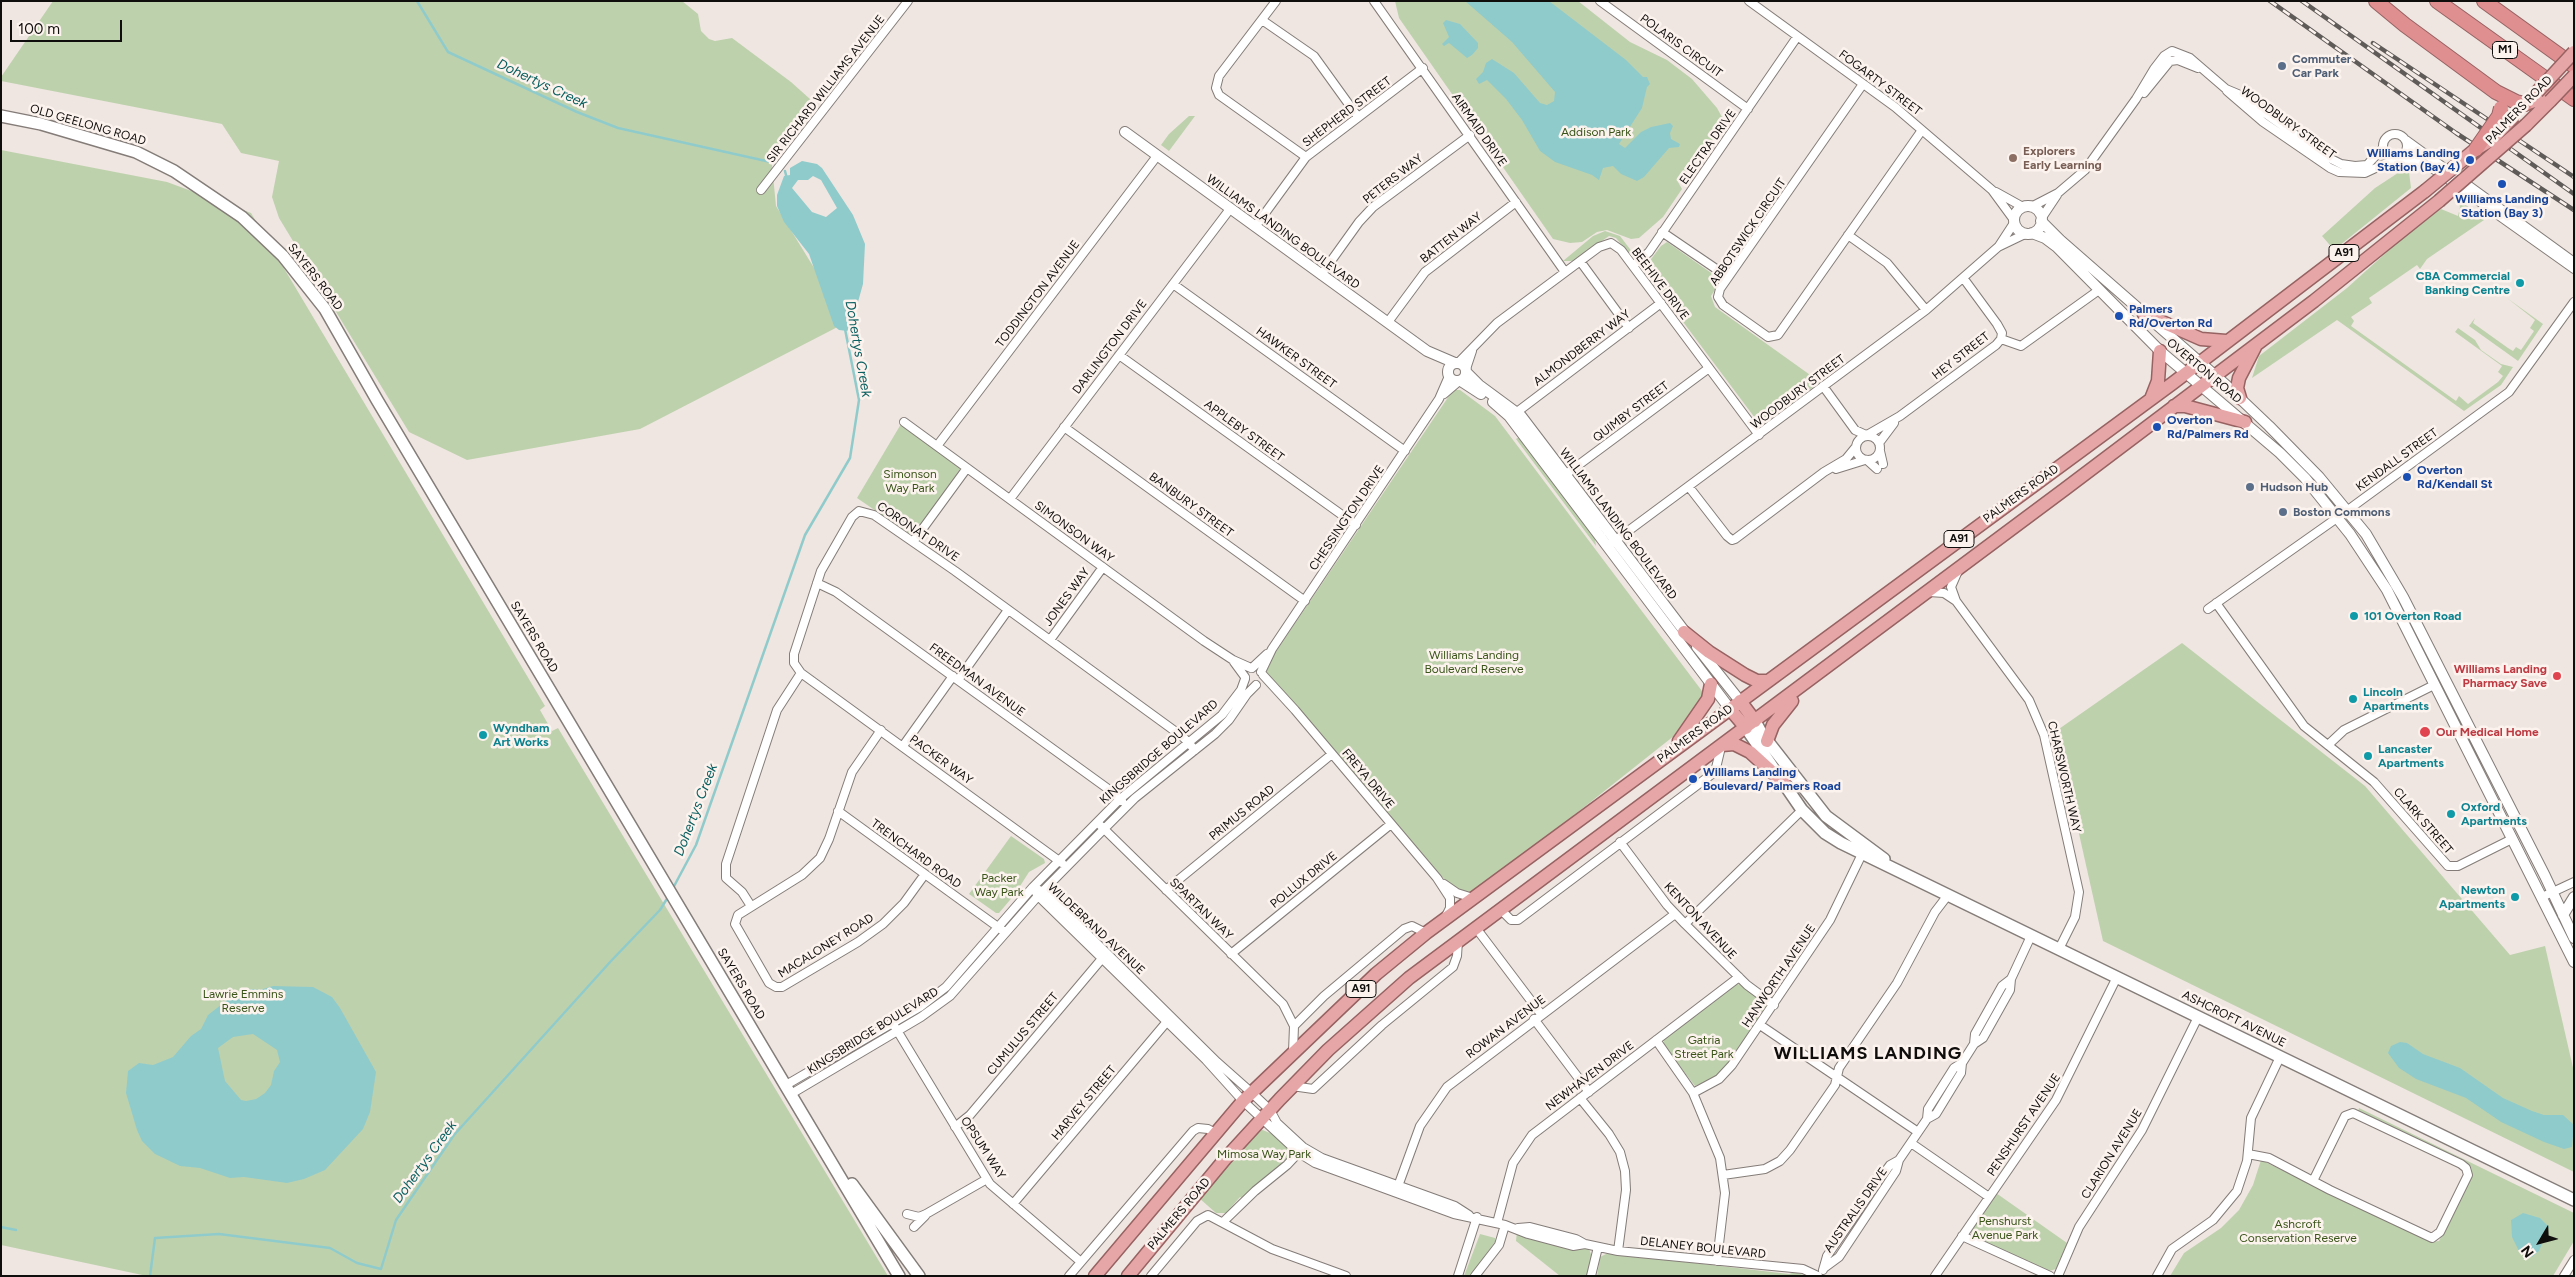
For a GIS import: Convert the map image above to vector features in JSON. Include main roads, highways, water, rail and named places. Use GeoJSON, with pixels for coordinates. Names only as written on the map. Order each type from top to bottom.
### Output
{"type":"FeatureCollection","features":[{"type":"Feature","properties":{"kind":"highway"},"geometry":{"type":"LineString","coordinates":[[2376,1],[2450,59],[2496,92],[2524,104],[2551,96]]}},
{"type":"Feature","properties":{"kind":"highway","name":"M1"},"geometry":{"type":"LineString","coordinates":[[2437,1],[2574,99]]}},
{"type":"Feature","properties":{"kind":"highway","name":"M1"},"geometry":{"type":"LineString","coordinates":[[2484,1],[2574,66]]}},
{"type":"Feature","properties":{"kind":"highway","name":"PALMERS ROAD"},"geometry":{"type":"LineString","coordinates":[[1095,1276],[1214,1133],[1293,1052],[1376,974],[1445,918],[2186,373],[2425,191],[2476,149],[2491,140],[2574,52]]}},
{"type":"Feature","properties":{"kind":"highway","name":"PALMERS ROAD"},"geometry":{"type":"LineString","coordinates":[[1128,1276],[1266,1114],[1362,1018],[1500,909],[1750,725],[2256,344],[2439,201],[2494,154],[2551,96],[2574,76]]}},
{"type":"Feature","properties":{"kind":"highway"},"geometry":{"type":"LineString","coordinates":[[2476,149],[2501,112],[2501,104],[2496,92]]}},
{"type":"Feature","properties":{"kind":"highway"},"geometry":{"type":"LineString","coordinates":[[2144,314],[2201,339],[2226,341]]}},
{"type":"Feature","properties":{"kind":"highway"},"geometry":{"type":"LineString","coordinates":[[2240,398],[2236,388],[2256,344]]}},
{"type":"Feature","properties":{"kind":"highway"},"geometry":{"type":"LineString","coordinates":[[2151,398],[2158,381],[2160,351]]}},
{"type":"Feature","properties":{"kind":"highway"},"geometry":{"type":"LineString","coordinates":[[2174,406],[2185,406],[2245,422]]}},
{"type":"Feature","properties":{"kind":"highway"},"geometry":{"type":"LineString","coordinates":[[1684,632],[1709,652],[1745,675],[1757,681],[1768,681]]}},
{"type":"Feature","properties":{"kind":"highway"},"geometry":{"type":"LineString","coordinates":[[1767,741],[1768,734],[1780,714],[1814,677]]}},
{"type":"Feature","properties":{"kind":"highway"},"geometry":{"type":"LineString","coordinates":[[1672,751],[1708,699],[1711,684]]}},
{"type":"Feature","properties":{"kind":"highway"},"geometry":{"type":"LineString","coordinates":[[1735,705],[1750,725]]}},
{"type":"Feature","properties":{"kind":"highway"},"geometry":{"type":"LineString","coordinates":[[1722,745],[1734,744],[1750,752],[1784,783]]}},
{"type":"Feature","properties":{"kind":"main road","name":"OLD GEELONG ROAD"},"geometry":{"type":"LineString","coordinates":[[1,116],[41,124],[136,152],[160,163],[191,182]]}},
{"type":"Feature","properties":{"kind":"main road","name":"SAYERS ROAD"},"geometry":{"type":"LineString","coordinates":[[191,182],[249,224],[283,256],[325,309],[900,1276]]}},
{"type":"Feature","properties":{"kind":"main road","name":"ASHCROFT AVENUE"},"geometry":{"type":"LineString","coordinates":[[1750,725],[1767,741],[1826,816],[1899,871]]}},
{"type":"Feature","properties":{"kind":"main road","name":"ASHCROFT AVENUE"},"geometry":{"type":"LineString","coordinates":[[1750,725],[1802,810],[1825,833],[1862,854],[2574,1200]]}},
{"type":"Feature","properties":{"kind":"main road","name":"SAYERS ROAD"},"geometry":{"type":"LineString","coordinates":[[817,1137],[919,1276]]}},
{"type":"Feature","properties":{"kind":"main road","name":"ASHCROFT AVENUE"},"geometry":{"type":"LineString","coordinates":[[2557,1191],[2574,1194]]}},
{"type":"Feature","properties":{"kind":"water"},"geometry":{"type":"Polygon","coordinates":[[[1465,1],[1549,1],[1626,60],[1643,77],[1647,77],[1650,84],[1647,87],[1642,108],[1619,144],[1625,148],[1641,132],[1651,127],[1670,123],[1673,126],[1670,133],[1671,139],[1680,144],[1679,147],[1669,148],[1644,177],[1637,181],[1621,174],[1613,166],[1603,168],[1599,180],[1592,175],[1555,162],[1540,151],[1522,120],[1506,99],[1487,80],[1479,84],[1476,79],[1483,72],[1486,63],[1492,59],[1514,73],[1540,103],[1547,105],[1554,101],[1555,92],[1512,42],[1465,1]]]}},
{"type":"Feature","properties":{"kind":"water"},"geometry":{"type":"Polygon","coordinates":[[[1446,20],[1460,24],[1478,43],[1478,48],[1472,55],[1467,58],[1449,43],[1444,46],[1442,44],[1449,37],[1443,23],[1446,20]]]}},
{"type":"Feature","properties":{"kind":"water"},"geometry":{"type":"Polygon","coordinates":[[[802,161],[817,164],[822,168],[853,215],[865,244],[863,284],[851,327],[847,331],[839,330],[834,326],[809,254],[784,222],[777,206],[777,195],[784,176],[790,175],[790,168],[802,161]],[[813,176],[808,180],[798,180],[792,188],[812,212],[826,217],[837,208],[821,180],[813,176]]]}},
{"type":"Feature","properties":{"kind":"water"},"geometry":{"type":"Polygon","coordinates":[[[273,986],[313,987],[332,997],[376,1072],[370,1112],[363,1129],[325,1170],[304,1179],[287,1183],[244,1177],[230,1178],[200,1168],[180,1166],[155,1154],[142,1141],[126,1093],[128,1071],[139,1063],[153,1065],[173,1057],[191,1036],[201,1029],[208,1015],[231,997],[252,989],[260,990],[273,986]],[[253,1034],[233,1037],[218,1048],[225,1081],[241,1100],[256,1099],[265,1093],[271,1085],[274,1071],[280,1062],[277,1050],[253,1034]]]}},
{"type":"Feature","properties":{"kind":"water"},"geometry":{"type":"Polygon","coordinates":[[[2400,1042],[2407,1043],[2423,1054],[2460,1068],[2503,1098],[2532,1111],[2544,1115],[2563,1115],[2574,1125],[2572,1147],[2564,1149],[2544,1142],[2501,1122],[2466,1098],[2416,1079],[2399,1068],[2388,1053],[2391,1046],[2400,1042]]]}},
{"type":"Feature","properties":{"kind":"water"},"geometry":{"type":"Polygon","coordinates":[[[2523,1213],[2540,1218],[2549,1227],[2539,1251],[2532,1257],[2525,1256],[2519,1251],[2512,1237],[2511,1220],[2523,1213]]]}},
{"type":"Feature","properties":{"kind":"waterway","name":"Dohertys Creek"},"geometry":{"type":"LineString","coordinates":[[417,1],[448,52],[577,112],[618,128],[775,163]]}},
{"type":"Feature","properties":{"kind":"waterway","name":"Dohertys Creek"},"geometry":{"type":"LineString","coordinates":[[785,171],[787,179]]}},
{"type":"Feature","properties":{"kind":"waterway","name":"Dohertys Creek"},"geometry":{"type":"LineString","coordinates":[[672,890],[696,845],[805,535],[850,458],[859,400],[845,329]]}},
{"type":"Feature","properties":{"kind":"waterway","name":"Dohertys Creek"},"geometry":{"type":"LineString","coordinates":[[150,1276],[155,1238],[219,1234],[330,1248],[357,1263],[381,1269],[396,1220],[454,1135],[611,961],[660,910],[668,897]]}},
{"type":"Feature","properties":{"kind":"waterway"},"geometry":{"type":"LineString","coordinates":[[1,1227],[16,1230]]}},
{"type":"Feature","properties":{"kind":"railway"},"geometry":{"type":"LineString","coordinates":[[2270,1],[2456,133],[2574,210]]}},
{"type":"Feature","properties":{"kind":"railway"},"geometry":{"type":"LineString","coordinates":[[2302,1],[2574,194]]}},
{"type":"Feature","properties":{"kind":"railway"},"geometry":{"type":"LineString","coordinates":[[2373,43],[2574,177]]}},
{"type":"Feature","properties":{"kind":"place","name":"Commuter Car Park"},"geometry":{"type":"Point","coordinates":[2282,66]}},
{"type":"Feature","properties":{"kind":"place","name":"Explorers Early Learning"},"geometry":{"type":"Point","coordinates":[2013,158]}},
{"type":"Feature","properties":{"kind":"place","name":"Williams Landing Station (Bay 4)"},"geometry":{"type":"Point","coordinates":[2470,160]}},
{"type":"Feature","properties":{"kind":"place","name":"Williams Landing Station (Bay 3)"},"geometry":{"type":"Point","coordinates":[2502,184]}},
{"type":"Feature","properties":{"kind":"place","name":"CBA Commercial Banking Centre"},"geometry":{"type":"Point","coordinates":[2520,283]}},
{"type":"Feature","properties":{"kind":"place","name":"Palmers Rd/Overton Rd"},"geometry":{"type":"Point","coordinates":[2119,316]}},
{"type":"Feature","properties":{"kind":"place","name":"Overton Rd/Palmers Rd"},"geometry":{"type":"Point","coordinates":[2157,427]}},
{"type":"Feature","properties":{"kind":"place","name":"Overton Rd/Kendall St"},"geometry":{"type":"Point","coordinates":[2407,477]}},
{"type":"Feature","properties":{"kind":"place","name":"Hudson Hub"},"geometry":{"type":"Point","coordinates":[2250,487]}},
{"type":"Feature","properties":{"kind":"place","name":"Boston Commons"},"geometry":{"type":"Point","coordinates":[2283,512]}},
{"type":"Feature","properties":{"kind":"place","name":"101 Overton Road"},"geometry":{"type":"Point","coordinates":[2354,616]}},
{"type":"Feature","properties":{"kind":"place","name":"Williams Landing Pharmacy Save"},"geometry":{"type":"Point","coordinates":[2557,676]}},
{"type":"Feature","properties":{"kind":"place","name":"Lincoln Apartments"},"geometry":{"type":"Point","coordinates":[2353,699]}},
{"type":"Feature","properties":{"kind":"place","name":"Our Medical Home"},"geometry":{"type":"Point","coordinates":[2425,732]}},
{"type":"Feature","properties":{"kind":"place","name":"Wyndham Art Works"},"geometry":{"type":"Point","coordinates":[483,735]}},
{"type":"Feature","properties":{"kind":"place","name":"Lancaster Apartments"},"geometry":{"type":"Point","coordinates":[2368,756]}},
{"type":"Feature","properties":{"kind":"place","name":"Williams Landing Boulevard/ Palmers Road"},"geometry":{"type":"Point","coordinates":[1693,779]}},
{"type":"Feature","properties":{"kind":"place","name":"Oxford Apartments"},"geometry":{"type":"Point","coordinates":[2451,814]}},
{"type":"Feature","properties":{"kind":"place","name":"Newton Apartments"},"geometry":{"type":"Point","coordinates":[2515,897]}},
{"type":"Feature","properties":{"kind":"district","name":"WILLIAMS LANDING"},"geometry":{"type":"Point","coordinates":[1868,1054]}},
{"type":"Feature","properties":{"kind":"park label","name":"Addison Park"},"geometry":{"type":"Point","coordinates":[1596,132]}},
{"type":"Feature","properties":{"kind":"park label","name":"Simonson Way Park"},"geometry":{"type":"Point","coordinates":[910,481]}},
{"type":"Feature","properties":{"kind":"park label","name":"Williams Landing Boulevard Reserve"},"geometry":{"type":"Point","coordinates":[1474,662]}},
{"type":"Feature","properties":{"kind":"park label","name":"Packer Way Park"},"geometry":{"type":"Point","coordinates":[999,885]}},
{"type":"Feature","properties":{"kind":"park label","name":"Lawrie Emmins Reserve"},"geometry":{"type":"Point","coordinates":[243,1001]}},
{"type":"Feature","properties":{"kind":"park label","name":"Gatria Street Park"},"geometry":{"type":"Point","coordinates":[1704,1047]}},
{"type":"Feature","properties":{"kind":"park label","name":"Mimosa Way Park"},"geometry":{"type":"Point","coordinates":[1264,1154]}},
{"type":"Feature","properties":{"kind":"park label","name":"Penshurst Avenue Park"},"geometry":{"type":"Point","coordinates":[2005,1228]}},
{"type":"Feature","properties":{"kind":"park label","name":"Ashcroft Conservation Reserve"},"geometry":{"type":"Point","coordinates":[2298,1231]}}]}
